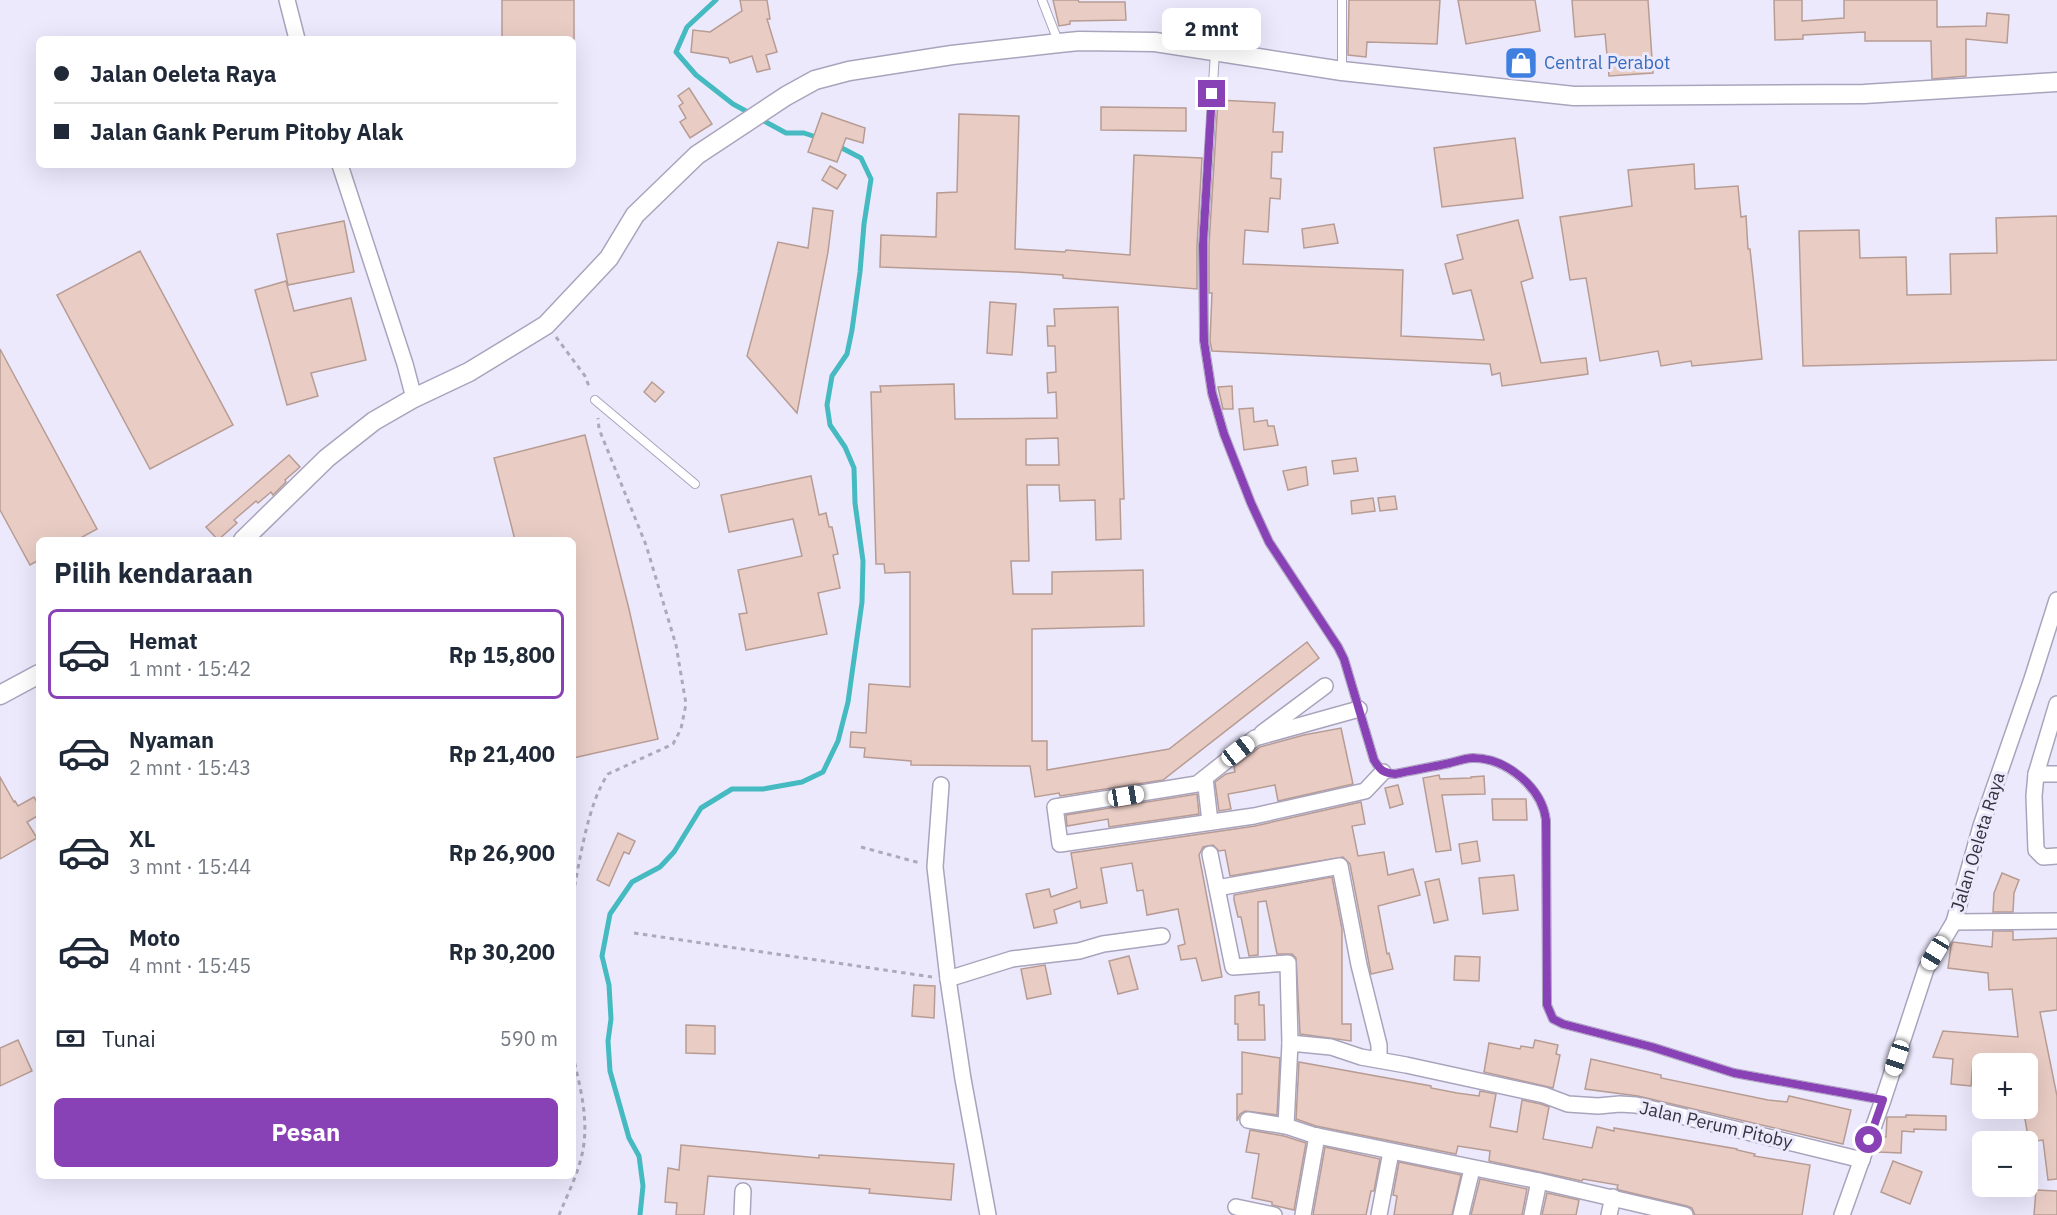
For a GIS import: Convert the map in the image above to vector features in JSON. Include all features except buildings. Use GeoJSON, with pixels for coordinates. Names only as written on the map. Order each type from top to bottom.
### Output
{"type":"FeatureCollection","features":[{"type":"Feature","properties":{"kind":"street"},"geometry":{"type":"LineString","coordinates":[[287,0],[296,36]]}},
{"type":"Feature","properties":{"kind":"street"},"geometry":{"type":"LineString","coordinates":[[246,537],[335,452],[374,421],[414,398],[469,372],[546,325],[609,258],[635,215],[697,155],[786,96],[815,80],[860,69],[952,55],[1059,43],[1155,42],[1342,71],[1574,96],[1864,94],[2057,82]]}},
{"type":"Feature","properties":{"kind":"street"},"geometry":{"type":"LineString","coordinates":[[341,168],[414,398]]}},
{"type":"Feature","properties":{"kind":"street","name":"Jalan Oeleta Raya"},"geometry":{"type":"LineString","coordinates":[[1842,1215],[1926,969],[1954,922],[1981,826],[2057,600]]}},
{"type":"Feature","properties":{"kind":"street"},"geometry":{"type":"LineString","coordinates":[[0,695],[36,676]]}},
{"type":"Feature","properties":{"kind":"street"},"geometry":{"type":"LineString","coordinates":[[1325,686],[1197,784],[1055,807],[1060,844],[1254,816],[1365,790],[1383,772]]}},
{"type":"Feature","properties":{"kind":"street"},"geometry":{"type":"LineString","coordinates":[[2057,704],[2036,774],[2034,796],[2036,850],[2043,857],[2057,856]]}},
{"type":"Feature","properties":{"kind":"street"},"geometry":{"type":"LineString","coordinates":[[1255,738],[1359,709]]}},
{"type":"Feature","properties":{"kind":"street"},"geometry":{"type":"LineString","coordinates":[[2036,774],[2057,774]]}},
{"type":"Feature","properties":{"kind":"street"},"geometry":{"type":"LineString","coordinates":[[1205,778],[1210,822]]}},
{"type":"Feature","properties":{"kind":"street"},"geometry":{"type":"LineString","coordinates":[[941,785],[935,867],[948,979],[963,1078],[988,1215]]}},
{"type":"Feature","properties":{"kind":"street"},"geometry":{"type":"LineString","coordinates":[[1210,854],[1233,968],[1288,963],[1290,1043],[1286,1126]]}},
{"type":"Feature","properties":{"kind":"street"},"geometry":{"type":"LineString","coordinates":[[1217,888],[1341,866],[1359,965],[1379,1046],[1379,1060]]}},
{"type":"Feature","properties":{"kind":"street"},"geometry":{"type":"LineString","coordinates":[[1954,922],[2057,921]]}},
{"type":"Feature","properties":{"kind":"street"},"geometry":{"type":"LineString","coordinates":[[948,979],[1012,959],[1079,951],[1103,944],[1162,936]]}},
{"type":"Feature","properties":{"kind":"street","name":"Jalan Perum Pitoby"},"geometry":{"type":"LineString","coordinates":[[1290,1043],[1330,1047],[1360,1057],[1544,1095],[1568,1104],[1598,1107],[1620,1104],[1636,1105],[1862,1160]]}},
{"type":"Feature","properties":{"kind":"street"},"geometry":{"type":"LineString","coordinates":[[1248,1120],[1286,1126],[1317,1136],[1613,1197],[1684,1215]]}},
{"type":"Feature","properties":{"kind":"street"},"geometry":{"type":"LineString","coordinates":[[1303,1215],[1317,1136]]}},
{"type":"Feature","properties":{"kind":"street"},"geometry":{"type":"LineString","coordinates":[[1379,1215],[1391,1152]]}},
{"type":"Feature","properties":{"kind":"street"},"geometry":{"type":"LineString","coordinates":[[1461,1215],[1472,1169]]}},
{"type":"Feature","properties":{"kind":"street"},"geometry":{"type":"LineString","coordinates":[[1532,1215],[1536,1181]]}},
{"type":"Feature","properties":{"kind":"street"},"geometry":{"type":"LineString","coordinates":[[742,1215],[743,1191]]}},
{"type":"Feature","properties":{"kind":"street"},"geometry":{"type":"LineString","coordinates":[[1609,1215],[1613,1197]]}},
{"type":"Feature","properties":{"kind":"street"},"geometry":{"type":"LineString","coordinates":[[1236,1207],[1274,1215]]}},
{"type":"Feature","properties":{"kind":"lane"},"geometry":{"type":"LineString","coordinates":[[1042,0],[1059,43]]}},
{"type":"Feature","properties":{"kind":"lane"},"geometry":{"type":"LineString","coordinates":[[1342,0],[1342,71]]}},
{"type":"Feature","properties":{"kind":"lane"},"geometry":{"type":"LineString","coordinates":[[1215,51],[1203,224],[1204,341],[1212,393],[1224,434],[1269,542],[1338,647],[1349,674],[1374,760],[1380,770],[1395,774],[1473,758],[1496,762],[1512,771],[1538,796],[1545,808],[1546,820],[1547,1005],[1553,1019],[1563,1024],[1652,1047],[1734,1073],[1883,1100]]}},
{"type":"Feature","properties":{"kind":"lane"},"geometry":{"type":"LineString","coordinates":[[595,400],[695,484]]}},
{"type":"Feature","properties":{"kind":"path"},"geometry":{"type":"LineString","coordinates":[[546,325],[585,376],[595,400],[599,429],[646,545],[676,645],[686,704],[681,729],[673,744],[608,774],[601,783],[582,849],[576,880]]}},
{"type":"Feature","properties":{"kind":"path"},"geometry":{"type":"LineString","coordinates":[[861,847],[935,867]]}},
{"type":"Feature","properties":{"kind":"path"},"geometry":{"type":"LineString","coordinates":[[634,933],[948,979]]}},
{"type":"Feature","properties":{"kind":"path"},"geometry":{"type":"LineString","coordinates":[[576,1069],[583,1100],[584,1142],[576,1173]]}},
{"type":"Feature","properties":{"kind":"path"},"geometry":{"type":"LineString","coordinates":[[559,1215],[574,1179]]}},
{"type":"Feature","properties":{"kind":"waterway"},"geometry":{"type":"LineString","coordinates":[[716,0],[687,27],[676,52],[696,75],[733,104],[786,133],[804,133],[819,138]]}},
{"type":"Feature","properties":{"kind":"waterway"},"geometry":{"type":"LineString","coordinates":[[640,1215],[643,1186],[639,1156],[629,1138],[610,1071],[609,985],[602,956],[610,914],[632,882],[660,867],[674,852],[701,808],[732,789],[763,789],[802,782],[823,772],[838,741],[848,702],[862,602],[863,561],[855,503],[854,468],[845,447],[830,425],[827,405],[832,376],[847,354],[852,330],[871,179],[861,158],[836,145]]}},
{"type":"Feature","properties":{"kind":"place","name":"Central Perabot"},"geometry":{"type":"Point","coordinates":[1521,63]}},
{"type":"Feature","properties":{"kind":"route"},"geometry":{"type":"LineString","coordinates":[[1212,94],[1203,245],[1204,341],[1212,393],[1224,434],[1269,542],[1344,659],[1374,760],[1380,770],[1386,774],[1395,774],[1473,758],[1496,762],[1512,771],[1538,796],[1545,808],[1546,820],[1547,1005],[1553,1019],[1563,1024],[1652,1047],[1734,1073],[1839,1094],[1883,1100],[1869,1140]]}}]}
